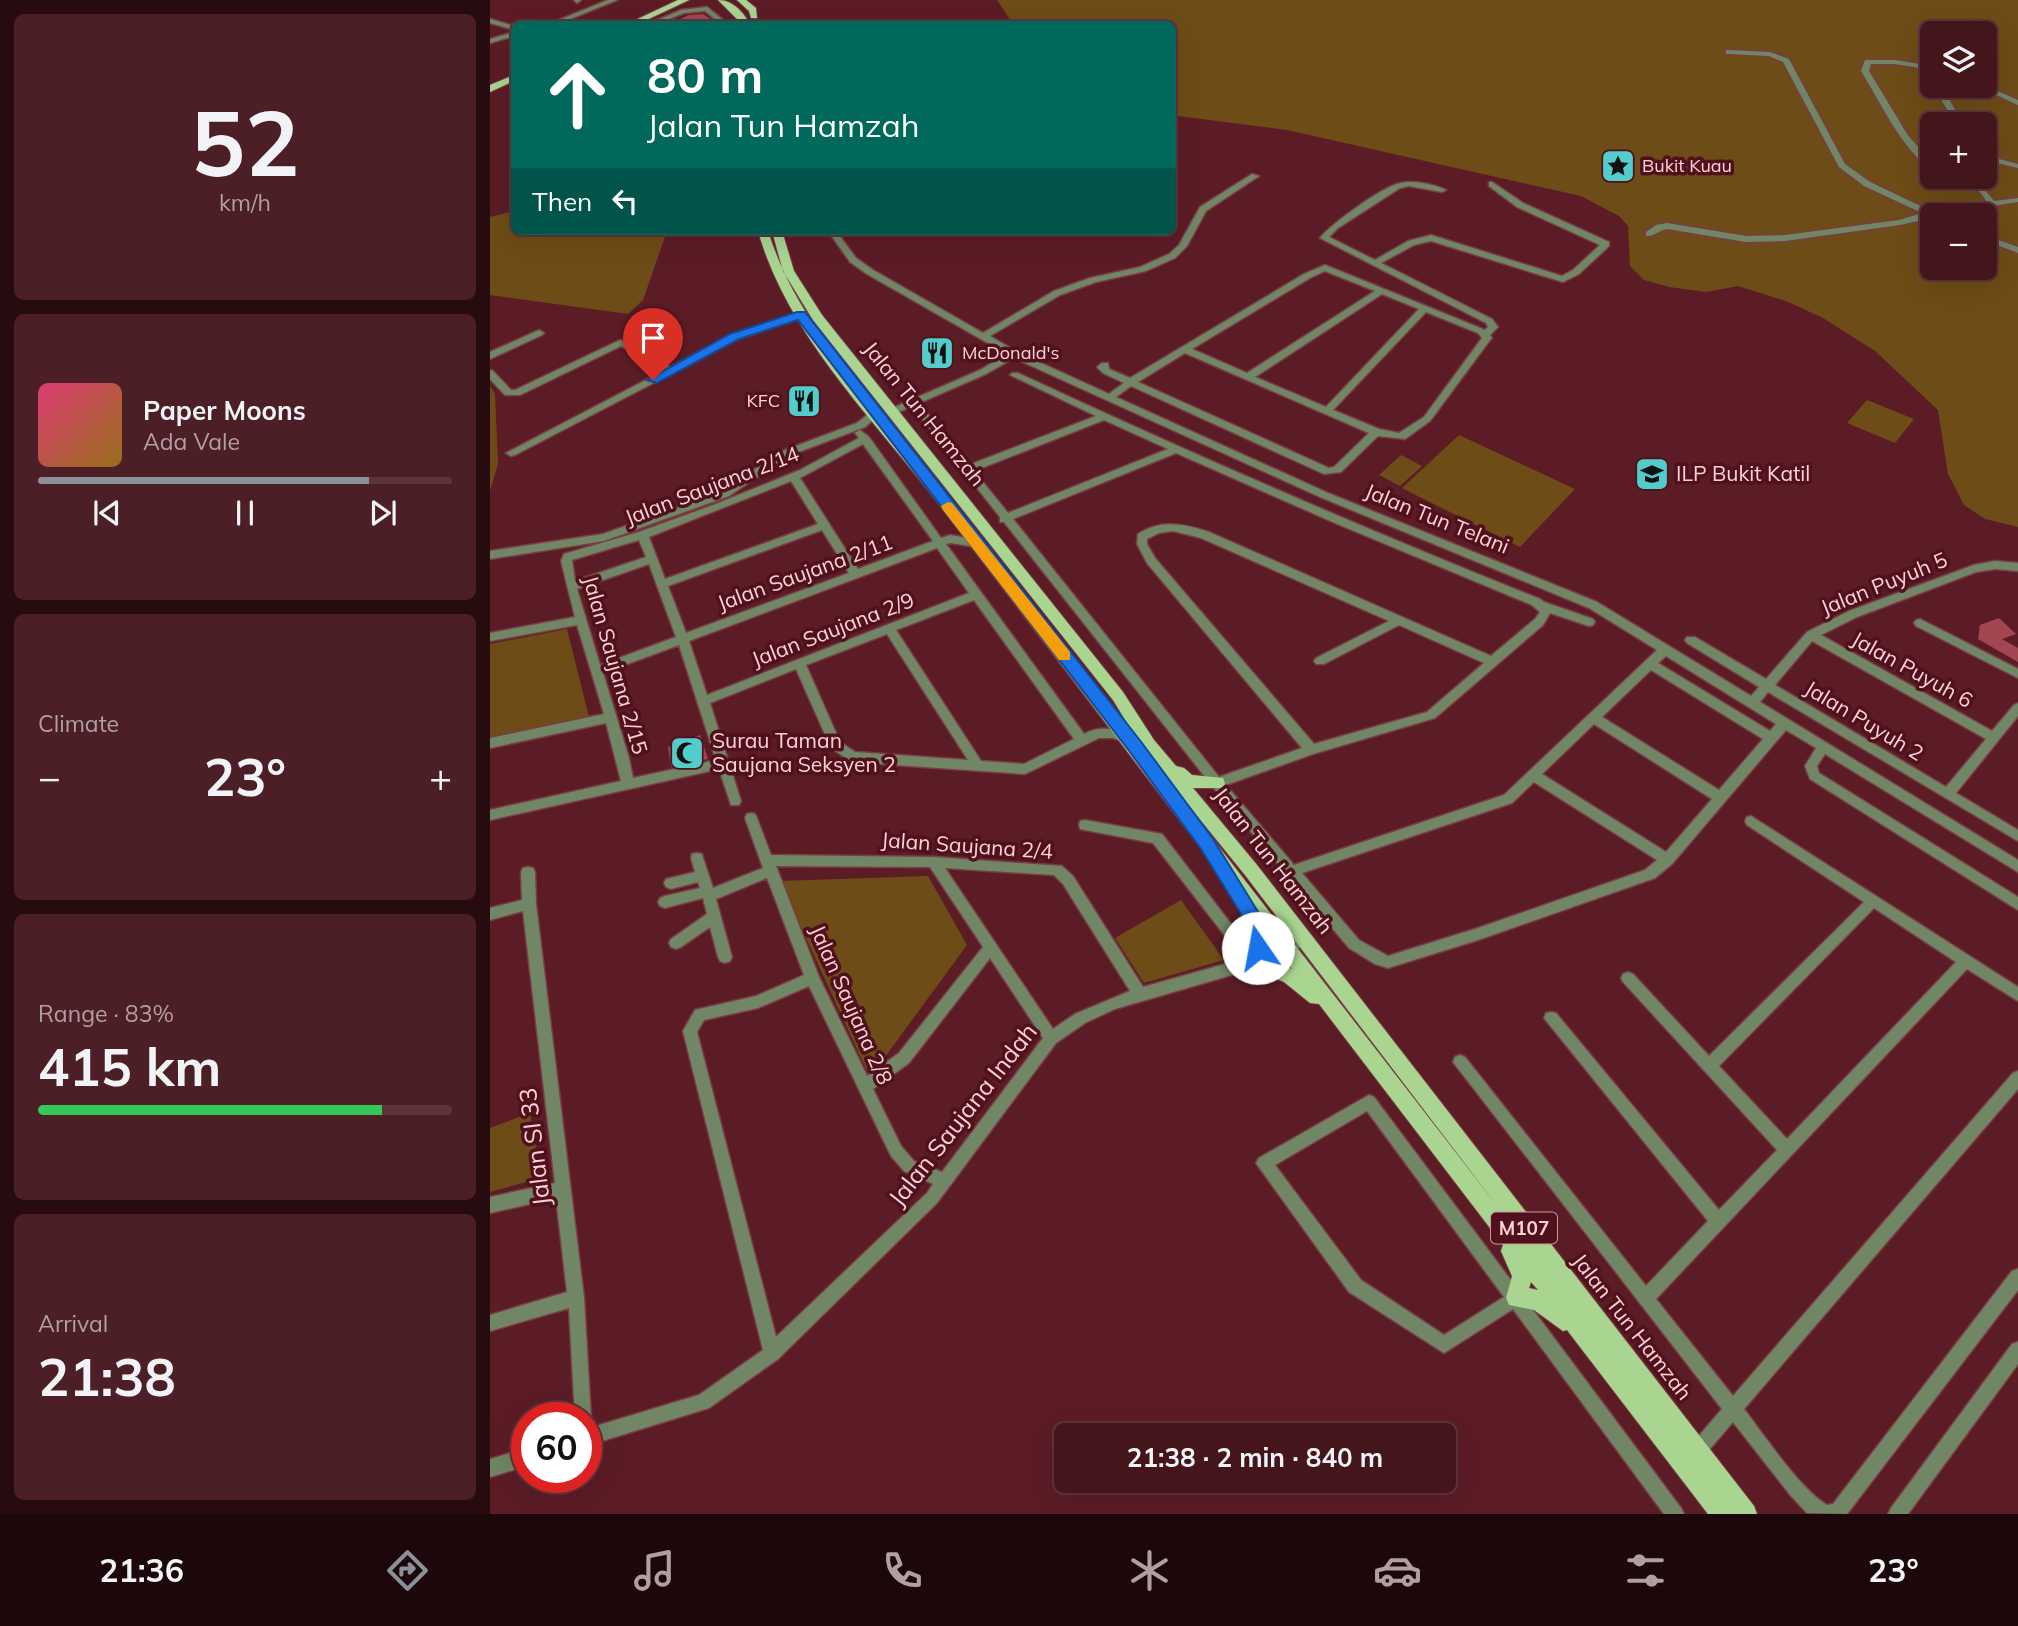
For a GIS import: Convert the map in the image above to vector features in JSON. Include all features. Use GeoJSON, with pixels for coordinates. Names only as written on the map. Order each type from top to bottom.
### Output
{"type":"FeatureCollection","features":[{"type":"Feature","properties":{"kind":"main road"},"geometry":{"type":"LineString","coordinates":[[638,21],[673,0]]}},
{"type":"Feature","properties":{"kind":"main road"},"geometry":{"type":"LineString","coordinates":[[632,21],[685,0]]}},
{"type":"Feature","properties":{"kind":"main road"},"geometry":{"type":"LineString","coordinates":[[659,10],[694,0]]}},
{"type":"Feature","properties":{"kind":"main road"},"geometry":{"type":"LineString","coordinates":[[716,0],[735,5],[744,21]]}},
{"type":"Feature","properties":{"kind":"main road"},"geometry":{"type":"LineString","coordinates":[[722,0],[735,5],[756,20]]}},
{"type":"Feature","properties":{"kind":"main road"},"geometry":{"type":"LineString","coordinates":[[741,0],[753,10],[756,20]]}},
{"type":"Feature","properties":{"kind":"main road"},"geometry":{"type":"LineString","coordinates":[[490,89],[511,79]]}},
{"type":"Feature","properties":{"kind":"main road","name":"Jalan Tun Hamzah"},"geometry":{"type":"LineString","coordinates":[[765,235],[774,270],[801,315],[873,411],[1106,709],[1207,844],[1296,944],[1746,1514]]}},
{"type":"Feature","properties":{"kind":"main road","name":"Jalan Tun Hamzah"},"geometry":{"type":"LineString","coordinates":[[778,235],[782,257],[796,288],[891,412],[1118,696],[1148,744],[1251,870],[1375,1065],[1722,1514]]}},
{"type":"Feature","properties":{"kind":"main road"},"geometry":{"type":"LineString","coordinates":[[1118,696],[1188,781],[1217,783],[1208,803],[1213,817],[1251,870]]}},
{"type":"Feature","properties":{"kind":"main road"},"geometry":{"type":"LineString","coordinates":[[1207,844],[1262,935],[1252,961],[1275,968],[1305,987],[1375,1065]]}},
{"type":"Feature","properties":{"kind":"main road"},"geometry":{"type":"LineString","coordinates":[[1478,1198],[1517,1260],[1522,1276],[1516,1298],[1533,1298],[1546,1304],[1605,1362]]}},
{"type":"Feature","properties":{"kind":"main road"},"geometry":{"type":"LineString","coordinates":[[1666,1441],[1713,1514]]}},
{"type":"Feature","properties":{"kind":"main road"},"geometry":{"type":"LineString","coordinates":[[1713,1471],[1758,1514]]}},
{"type":"Feature","properties":{"kind":"street"},"geometry":{"type":"LineString","coordinates":[[561,21],[614,0]]}},
{"type":"Feature","properties":{"kind":"street"},"geometry":{"type":"LineString","coordinates":[[659,21],[683,11],[707,9],[721,21]]}},
{"type":"Feature","properties":{"kind":"street"},"geometry":{"type":"LineString","coordinates":[[490,21],[511,27]]}},
{"type":"Feature","properties":{"kind":"street"},"geometry":{"type":"LineString","coordinates":[[490,41],[511,35]]}},
{"type":"Feature","properties":{"kind":"street"},"geometry":{"type":"LineString","coordinates":[[1729,52],[1770,54],[1786,61],[1842,165],[1867,184],[1920,210]]}},
{"type":"Feature","properties":{"kind":"street"},"geometry":{"type":"LineString","coordinates":[[1920,66],[1877,61],[1868,62],[1865,71],[1895,115],[1912,149],[1920,156]]}},
{"type":"Feature","properties":{"kind":"street"},"geometry":{"type":"LineString","coordinates":[[1997,93],[2018,103]]}},
{"type":"Feature","properties":{"kind":"street"},"geometry":{"type":"LineString","coordinates":[[1997,160],[2018,166]]}},
{"type":"Feature","properties":{"kind":"street"},"geometry":{"type":"LineString","coordinates":[[982,337],[1057,293],[1102,278],[1143,270],[1172,256],[1182,246],[1203,209],[1255,176]]}},
{"type":"Feature","properties":{"kind":"street"},"geometry":{"type":"LineString","coordinates":[[1185,350],[1376,432],[1401,438],[1418,428],[1485,345],[1486,334],[1493,327],[1489,321],[1332,244],[1324,235],[1398,186],[1409,184],[1443,190]]}},
{"type":"Feature","properties":{"kind":"street"},"geometry":{"type":"LineString","coordinates":[[1374,264],[1411,243],[1431,239],[1563,279],[1576,272],[1606,244],[1520,205],[1492,184]]}},
{"type":"Feature","properties":{"kind":"street"},"geometry":{"type":"LineString","coordinates":[[1981,189],[1991,203]]}},
{"type":"Feature","properties":{"kind":"street"},"geometry":{"type":"LineString","coordinates":[[1997,203],[2018,201]]}},
{"type":"Feature","properties":{"kind":"street"},"geometry":{"type":"LineString","coordinates":[[1650,234],[1659,227],[1667,226],[1746,239],[1785,238],[1920,217]]}},
{"type":"Feature","properties":{"kind":"street","name":"Jalan Tun Telani"},"geometry":{"type":"LineString","coordinates":[[835,235],[853,260],[870,272],[1014,354],[1324,495],[1576,597],[1753,702],[2018,867]]}},
{"type":"Feature","properties":{"kind":"street"},"geometry":{"type":"LineString","coordinates":[[1997,242],[2018,250]]}},
{"type":"Feature","properties":{"kind":"street"},"geometry":{"type":"LineString","coordinates":[[1109,398],[1131,382],[1319,269],[1331,269],[1486,334]]}},
{"type":"Feature","properties":{"kind":"street"},"geometry":{"type":"LineString","coordinates":[[1248,377],[1381,291]]}},
{"type":"Feature","properties":{"kind":"street"},"geometry":{"type":"LineString","coordinates":[[1327,411],[1425,308]]}},
{"type":"Feature","properties":{"kind":"street"},"geometry":{"type":"LineString","coordinates":[[511,453],[735,337],[801,315]]}},
{"type":"Feature","properties":{"kind":"street"},"geometry":{"type":"LineString","coordinates":[[490,356],[539,333]]}},
{"type":"Feature","properties":{"kind":"street"},"geometry":{"type":"LineString","coordinates":[[490,373],[508,393],[517,393],[621,344],[629,345],[670,371]]}},
{"type":"Feature","properties":{"kind":"street"},"geometry":{"type":"LineString","coordinates":[[891,412],[915,405],[1014,354]]}},
{"type":"Feature","properties":{"kind":"street"},"geometry":{"type":"LineString","coordinates":[[1105,365],[1102,368],[1328,472],[1337,470],[1376,432]]}},
{"type":"Feature","properties":{"kind":"street"},"geometry":{"type":"LineString","coordinates":[[1015,375],[1175,450],[1542,606],[1589,622]]}},
{"type":"Feature","properties":{"kind":"street"},"geometry":{"type":"LineString","coordinates":[[915,405],[1217,783],[1354,944],[1372,956],[1388,962],[1478,934],[1650,874],[1667,860],[1785,722]]}},
{"type":"Feature","properties":{"kind":"street"},"geometry":{"type":"LineString","coordinates":[[490,555],[604,537],[725,494],[784,454],[858,426],[870,418],[873,411]]}},
{"type":"Feature","properties":{"kind":"street"},"geometry":{"type":"LineString","coordinates":[[967,470],[1103,417]]}},
{"type":"Feature","properties":{"kind":"street"},"geometry":{"type":"LineString","coordinates":[[858,426],[886,427]]}},
{"type":"Feature","properties":{"kind":"street"},"geometry":{"type":"LineString","coordinates":[[858,426],[865,439],[946,541],[977,594],[1082,741]]}},
{"type":"Feature","properties":{"kind":"street","name":"Jalan Saujana 2/14"},"geometry":{"type":"LineString","coordinates":[[572,555],[643,535],[794,477],[865,439]]}},
{"type":"Feature","properties":{"kind":"street"},"geometry":{"type":"LineString","coordinates":[[1004,519],[1175,450]]}},
{"type":"Feature","properties":{"kind":"street"},"geometry":{"type":"LineString","coordinates":[[794,477],[855,574]]}},
{"type":"Feature","properties":{"kind":"street"},"geometry":{"type":"LineString","coordinates":[[946,541],[960,522]]}},
{"type":"Feature","properties":{"kind":"street"},"geometry":{"type":"LineString","coordinates":[[663,584],[825,525]]}},
{"type":"Feature","properties":{"kind":"street"},"geometry":{"type":"LineString","coordinates":[[1311,750],[1151,560],[1145,551],[1142,537],[1166,527],[1193,530],[1493,662]]}},
{"type":"Feature","properties":{"kind":"street"},"geometry":{"type":"LineString","coordinates":[[643,535],[683,639],[735,801]]}},
{"type":"Feature","properties":{"kind":"street"},"geometry":{"type":"LineString","coordinates":[[946,541],[976,543]]}},
{"type":"Feature","properties":{"kind":"street","name":"Jalan Saujana 2/11"},"geometry":{"type":"LineString","coordinates":[[596,671],[946,541]]}},
{"type":"Feature","properties":{"kind":"street"},"geometry":{"type":"LineString","coordinates":[[566,543],[572,555]]}},
{"type":"Feature","properties":{"kind":"street","name":"Jalan Saujana 2/15"},"geometry":{"type":"LineString","coordinates":[[572,555],[566,561],[571,587],[611,717],[628,783]]}},
{"type":"Feature","properties":{"kind":"street"},"geometry":{"type":"LineString","coordinates":[[571,587],[653,559]]}},
{"type":"Feature","properties":{"kind":"street","name":"Jalan Puyuh 5"},"geometry":{"type":"LineString","coordinates":[[1753,702],[1811,635],[1853,614],[1974,569],[1995,565],[2018,567]]}},
{"type":"Feature","properties":{"kind":"street","name":"Jalan Saujana 2/9"},"geometry":{"type":"LineString","coordinates":[[703,701],[977,594]]}},
{"type":"Feature","properties":{"kind":"street"},"geometry":{"type":"LineString","coordinates":[[1217,783],[1311,750],[1431,715],[1545,617],[1542,606]]}},
{"type":"Feature","properties":{"kind":"street"},"geometry":{"type":"LineString","coordinates":[[490,637],[580,620]]}},
{"type":"Feature","properties":{"kind":"street"},"geometry":{"type":"LineString","coordinates":[[1320,661],[1398,621]]}},
{"type":"Feature","properties":{"kind":"street"},"geometry":{"type":"LineString","coordinates":[[1920,623],[2018,674]]}},
{"type":"Feature","properties":{"kind":"street"},"geometry":{"type":"LineString","coordinates":[[890,630],[978,766]]}},
{"type":"Feature","properties":{"kind":"street","name":"Jalan Puyuh 6"},"geometry":{"type":"LineString","coordinates":[[1811,635],[1994,738]]}},
{"type":"Feature","properties":{"kind":"street","name":"Jalan Puyuh 2"},"geometry":{"type":"LineString","coordinates":[[1691,640],[2018,836]]}},
{"type":"Feature","properties":{"kind":"street"},"geometry":{"type":"LineString","coordinates":[[1293,871],[1501,802],[1666,649]]}},
{"type":"Feature","properties":{"kind":"street"},"geometry":{"type":"LineString","coordinates":[[800,664],[835,745],[844,754],[858,758],[1024,769],[1097,733],[1105,722],[1106,709]]}},
{"type":"Feature","properties":{"kind":"street"},"geometry":{"type":"LineString","coordinates":[[1650,664],[1772,738]]}},
{"type":"Feature","properties":{"kind":"street"},"geometry":{"type":"LineString","coordinates":[[1948,794],[2018,708]]}},
{"type":"Feature","properties":{"kind":"street"},"geometry":{"type":"LineString","coordinates":[[490,743],[611,717]]}},
{"type":"Feature","properties":{"kind":"street"},"geometry":{"type":"LineString","coordinates":[[1594,718],[1721,798]]}},
{"type":"Feature","properties":{"kind":"street"},"geometry":{"type":"LineString","coordinates":[[1097,733],[1113,733],[1129,739]]}},
{"type":"Feature","properties":{"kind":"street"},"geometry":{"type":"LineString","coordinates":[[1824,746],[1811,766],[1814,776],[2018,904]]}},
{"type":"Feature","properties":{"kind":"street"},"geometry":{"type":"LineString","coordinates":[[490,815],[723,763]]}},
{"type":"Feature","properties":{"kind":"street"},"geometry":{"type":"LineString","coordinates":[[1533,775],[1667,860]]}},
{"type":"Feature","properties":{"kind":"street","name":"Jalan Saujana 2/8"},"geometry":{"type":"LineString","coordinates":[[751,818],[812,978],[902,1160],[946,1181]]}},
{"type":"Feature","properties":{"kind":"street"},"geometry":{"type":"LineString","coordinates":[[1751,821],[2018,995]]}},
{"type":"Feature","properties":{"kind":"street"},"geometry":{"type":"LineString","coordinates":[[1085,825],[1157,838],[1252,961]]}},
{"type":"Feature","properties":{"kind":"street"},"geometry":{"type":"LineString","coordinates":[[697,858],[725,957]]}},
{"type":"Feature","properties":{"kind":"street"},"geometry":{"type":"LineString","coordinates":[[934,862],[1051,1038]]}},
{"type":"Feature","properties":{"kind":"street","name":"Jalan Saujana 2/4"},"geometry":{"type":"LineString","coordinates":[[770,865],[934,862],[1057,870],[1069,880],[1139,993]]}},
{"type":"Feature","properties":{"kind":"street"},"geometry":{"type":"LineString","coordinates":[[665,902],[708,893],[770,865]]}},
{"type":"Feature","properties":{"kind":"street","name":"Jalan SI 33"},"geometry":{"type":"LineString","coordinates":[[528,872],[529,904],[576,1297],[582,1402]]}},
{"type":"Feature","properties":{"kind":"street"},"geometry":{"type":"LineString","coordinates":[[671,883],[702,875]]}},
{"type":"Feature","properties":{"kind":"street"},"geometry":{"type":"LineString","coordinates":[[1709,1066],[1873,901]]}},
{"type":"Feature","properties":{"kind":"street"},"geometry":{"type":"LineString","coordinates":[[490,914],[529,904]]}},
{"type":"Feature","properties":{"kind":"street"},"geometry":{"type":"LineString","coordinates":[[676,943],[715,916]]}},
{"type":"Feature","properties":{"kind":"street","name":"Jalan Saujana Indah"},"geometry":{"type":"LineString","coordinates":[[602,1433],[703,1402],[772,1353],[903,1229],[946,1181],[1051,1038],[1089,1014],[1139,993],[1252,961],[1296,944]]}},
{"type":"Feature","properties":{"kind":"street"},"geometry":{"type":"LineString","coordinates":[[864,1087],[904,1058],[991,947]]}},
{"type":"Feature","properties":{"kind":"street"},"geometry":{"type":"LineString","coordinates":[[1646,1298],[1966,961]]}},
{"type":"Feature","properties":{"kind":"street"},"geometry":{"type":"LineString","coordinates":[[772,1353],[690,1031],[700,1015],[758,1002],[812,978]]}},
{"type":"Feature","properties":{"kind":"street"},"geometry":{"type":"LineString","coordinates":[[1628,978],[1787,1150]]}},
{"type":"Feature","properties":{"kind":"street"},"geometry":{"type":"LineString","coordinates":[[1551,1018],[1718,1222]]}},
{"type":"Feature","properties":{"kind":"street"},"geometry":{"type":"LineString","coordinates":[[1460,1062],[1797,1490],[1813,1507],[1826,1514],[1838,1511],[2018,1278]]}},
{"type":"Feature","properties":{"kind":"street"},"geometry":{"type":"LineString","coordinates":[[1697,1451],[2018,1078]]}},
{"type":"Feature","properties":{"kind":"street"},"geometry":{"type":"LineString","coordinates":[[1516,1298],[1444,1345],[1355,1286],[1264,1163],[1369,1101],[1516,1298],[1675,1514]]}},
{"type":"Feature","properties":{"kind":"street"},"geometry":{"type":"LineString","coordinates":[[490,1205],[562,1189]]}},
{"type":"Feature","properties":{"kind":"street"},"geometry":{"type":"LineString","coordinates":[[490,1323],[576,1297]]}},
{"type":"Feature","properties":{"kind":"street"},"geometry":{"type":"LineString","coordinates":[[1897,1514],[2018,1350]]}},
{"type":"Feature","properties":{"kind":"street"},"geometry":{"type":"LineString","coordinates":[[490,1468],[511,1462]]}},
{"type":"Feature","properties":{"kind":"shaded area"},"geometry":{"type":"Polygon","coordinates":[[[997,0],[2018,0],[2018,527],[1985,519],[1964,505],[1948,474],[1938,410],[1875,351],[1823,318],[1786,301],[1738,286],[1706,292],[1669,287],[1644,280],[1630,266],[1628,226],[1619,216],[1581,196],[1287,130],[1176,115],[1176,21],[1011,21],[997,0]]]}},
{"type":"Feature","properties":{"kind":"shaded area"},"geometry":{"type":"Polygon","coordinates":[[[511,212],[511,235],[666,235],[643,300],[628,314],[490,295],[490,217],[511,212]]]}},
{"type":"Feature","properties":{"kind":"shaded area"},"geometry":{"type":"Polygon","coordinates":[[[490,386],[495,394],[498,464],[490,491],[490,386]]]}},
{"type":"Feature","properties":{"kind":"shaded area"},"geometry":{"type":"Polygon","coordinates":[[[1867,400],[1914,419],[1895,443],[1847,423],[1867,400]]]}},
{"type":"Feature","properties":{"kind":"shaded area"},"geometry":{"type":"Polygon","coordinates":[[[1459,435],[1575,489],[1520,547],[1402,488],[1459,435]]]}},
{"type":"Feature","properties":{"kind":"shaded area"},"geometry":{"type":"Polygon","coordinates":[[[1401,455],[1422,466],[1400,486],[1379,475],[1401,455]]]}},
{"type":"Feature","properties":{"kind":"shaded area"},"geometry":{"type":"Polygon","coordinates":[[[567,629],[589,717],[490,738],[490,644],[567,629]]]}},
{"type":"Feature","properties":{"kind":"shaded area"},"geometry":{"type":"Polygon","coordinates":[[[928,876],[967,945],[882,1061],[867,1071],[780,881],[928,876]]]}},
{"type":"Feature","properties":{"kind":"shaded area"},"geometry":{"type":"Polygon","coordinates":[[[1181,900],[1224,960],[1144,983],[1115,938],[1181,900]]]}},
{"type":"Feature","properties":{"kind":"shaded area"},"geometry":{"type":"Polygon","coordinates":[[[530,1113],[541,1178],[490,1192],[490,1128],[530,1113]]]}},
{"type":"Feature","properties":{"kind":"building"},"geometry":{"type":"Polygon","coordinates":[[[703,14],[712,20],[676,21],[689,15],[703,14]]]}},
{"type":"Feature","properties":{"kind":"building"},"geometry":{"type":"Polygon","coordinates":[[[1999,618],[2016,634],[2002,639],[2018,648],[2018,662],[1978,639],[1980,625],[1999,618]]]}},
{"type":"Feature","properties":{"kind":"building","name":"Surau Taman Saujana Seksyen 2"},"geometry":{"type":"Polygon","coordinates":[[[700,735],[708,759],[671,767],[668,747],[700,735]]]}},
{"type":"Feature","properties":{"kind":"slow traffic"},"geometry":{"type":"LineString","coordinates":[[948,506],[1064,656]]}},
{"type":"Feature","properties":{"kind":"place","name":"Bukit Kuau"},"geometry":{"type":"Point","coordinates":[1618,166]}},
{"type":"Feature","properties":{"kind":"place","name":"McDonald's"},"geometry":{"type":"Point","coordinates":[937,353]}},
{"type":"Feature","properties":{"kind":"place","name":"KFC"},"geometry":{"type":"Point","coordinates":[804,401]}},
{"type":"Feature","properties":{"kind":"place","name":"ILP Bukit Katil"},"geometry":{"type":"Point","coordinates":[1652,474]}},
{"type":"Feature","properties":{"kind":"place","name":"Surau Taman Saujana Seksyen 2"},"geometry":{"type":"Point","coordinates":[687,753]}},
{"type":"Feature","properties":{"kind":"route"},"geometry":{"type":"LineString","coordinates":[[653,380],[735,337],[801,315],[1136,748],[1207,844],[1259,928],[1262,935],[1258,948]]}}]}
